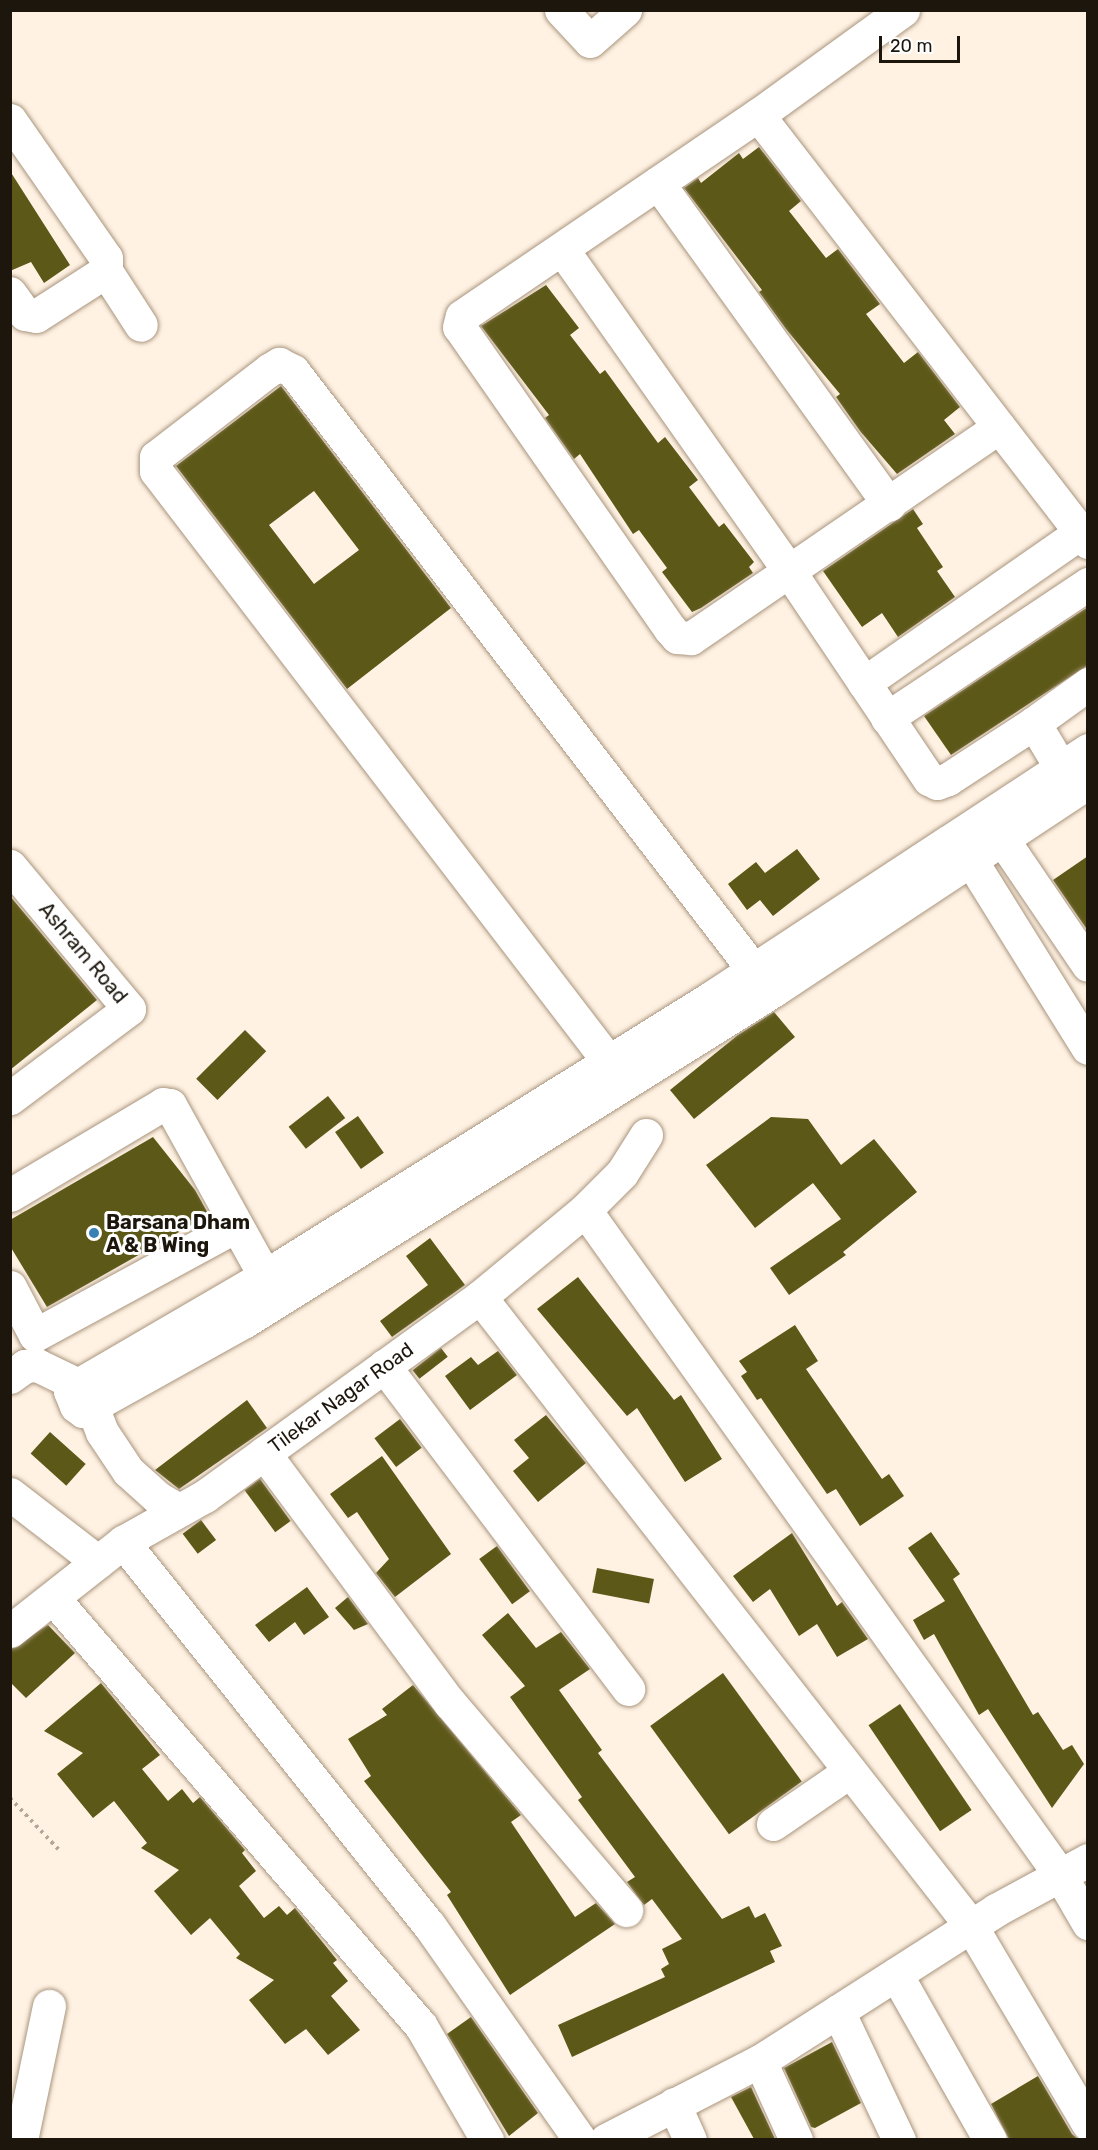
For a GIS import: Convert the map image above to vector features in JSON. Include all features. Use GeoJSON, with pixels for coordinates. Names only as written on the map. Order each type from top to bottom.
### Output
{"type":"FeatureCollection","features":[{"type":"Feature","properties":{"kind":"street"},"geometry":{"type":"LineString","coordinates":[[561,10],[590,41],[625,10]]}},
{"type":"Feature","properties":{"kind":"street"},"geometry":{"type":"LineString","coordinates":[[903,10],[758,115],[462,316],[459,327],[466,341],[677,637],[691,638],[889,505],[999,427]]}},
{"type":"Feature","properties":{"kind":"street"},"geometry":{"type":"LineString","coordinates":[[758,115],[1084,537],[864,683]]}},
{"type":"Feature","properties":{"kind":"street"},"geometry":{"type":"LineString","coordinates":[[10,120],[106,258],[106,271],[141,325]]}},
{"type":"Feature","properties":{"kind":"street"},"geometry":{"type":"LineString","coordinates":[[658,183],[889,505]]}},
{"type":"Feature","properties":{"kind":"street"},"geometry":{"type":"LineString","coordinates":[[562,249],[789,571],[929,779],[937,783],[948,779],[1034,723],[1088,684]]}},
{"type":"Feature","properties":{"kind":"street"},"geometry":{"type":"LineString","coordinates":[[10,293],[25,314],[36,316],[106,271]]}},
{"type":"Feature","properties":{"kind":"street"},"geometry":{"type":"LineString","coordinates":[[617,1071],[156,471],[156,457],[269,370],[279,364],[293,371],[603,778],[762,980]]}},
{"type":"Feature","properties":{"kind":"street"},"geometry":{"type":"LineString","coordinates":[[887,718],[1088,584]]}},
{"type":"Feature","properties":{"kind":"street"},"geometry":{"type":"LineString","coordinates":[[1034,723],[1074,775]]}},
{"type":"Feature","properties":{"kind":"street"},"geometry":{"type":"LineString","coordinates":[[762,980],[972,862],[1003,840],[1074,775],[1088,750]]}},
{"type":"Feature","properties":{"kind":"street"},"geometry":{"type":"LineString","coordinates":[[85,1395],[271,1288],[762,980],[1074,775]]}},
{"type":"Feature","properties":{"kind":"street"},"geometry":{"type":"LineString","coordinates":[[1003,840],[1088,965]]}},
{"type":"Feature","properties":{"kind":"street"},"geometry":{"type":"LineString","coordinates":[[972,862],[1088,1048]]}},
{"type":"Feature","properties":{"kind":"street","name":"Ashram Road"},"geometry":{"type":"LineString","coordinates":[[10,866],[129,1009],[10,1098]]}},
{"type":"Feature","properties":{"kind":"street"},"geometry":{"type":"LineString","coordinates":[[10,1195],[163,1104],[170,1106],[177,1114],[271,1288]]}},
{"type":"Feature","properties":{"kind":"street","name":"Tilekar Nagar Road"},"geometry":{"type":"LineString","coordinates":[[10,1631],[123,1542],[177,1509],[205,1496],[480,1297],[585,1210],[622,1173],[646,1135]]}},
{"type":"Feature","properties":{"kind":"street"},"geometry":{"type":"LineString","coordinates":[[585,1210],[1074,1868],[1088,1923]]}},
{"type":"Feature","properties":{"kind":"street"},"geometry":{"type":"LineString","coordinates":[[10,1287],[35,1335],[236,1226]]}},
{"type":"Feature","properties":{"kind":"street"},"geometry":{"type":"LineString","coordinates":[[480,1297],[971,1926],[1088,2124]]}},
{"type":"Feature","properties":{"kind":"street"},"geometry":{"type":"LineString","coordinates":[[10,1377],[26,1366],[38,1365],[85,1395],[102,1432],[128,1471],[177,1509]]}},
{"type":"Feature","properties":{"kind":"street"},"geometry":{"type":"LineString","coordinates":[[384,1366],[628,1689]]}},
{"type":"Feature","properties":{"kind":"street"},"geometry":{"type":"LineString","coordinates":[[264,1453],[450,1703],[626,1910]]}},
{"type":"Feature","properties":{"kind":"street"},"geometry":{"type":"LineString","coordinates":[[10,1494],[98,1562]]}},
{"type":"Feature","properties":{"kind":"street"},"geometry":{"type":"LineString","coordinates":[[123,1542],[429,1925],[580,2139]]}},
{"type":"Feature","properties":{"kind":"street"},"geometry":{"type":"LineString","coordinates":[[53,1598],[421,2026],[487,2139]]}},
{"type":"Feature","properties":{"kind":"street"},"geometry":{"type":"LineString","coordinates":[[773,1824],[850,1770]]}},
{"type":"Feature","properties":{"kind":"street"},"geometry":{"type":"LineString","coordinates":[[606,2139],[760,2061],[971,1926],[1074,1868]]}},
{"type":"Feature","properties":{"kind":"street"},"geometry":{"type":"LineString","coordinates":[[896,1974],[990,2139]]}},
{"type":"Feature","properties":{"kind":"street"},"geometry":{"type":"LineString","coordinates":[[21,2139],[49,2006]]}},
{"type":"Feature","properties":{"kind":"street"},"geometry":{"type":"LineString","coordinates":[[838,2011],[898,2139]]}},
{"type":"Feature","properties":{"kind":"street"},"geometry":{"type":"LineString","coordinates":[[760,2061],[796,2139]]}},
{"type":"Feature","properties":{"kind":"street"},"geometry":{"type":"LineString","coordinates":[[674,2104],[690,2139]]}},
{"type":"Feature","properties":{"kind":"path"},"geometry":{"type":"LineString","coordinates":[[10,1797],[61,1852]]}},
{"type":"Feature","properties":{"kind":"building"},"geometry":{"type":"Polygon","coordinates":[[[759,147],[801,201],[789,211],[826,258],[838,249],[880,304],[866,314],[904,363],[918,352],[960,407],[944,420],[955,434],[897,474],[860,431],[836,397],[840,394],[786,329],[759,292],[762,290],[684,188],[698,178],[701,183],[739,153],[743,159],[759,147]]]}},
{"type":"Feature","properties":{"kind":"building"},"geometry":{"type":"Polygon","coordinates":[[[10,171],[70,265],[44,283],[31,262],[10,271],[10,171]]]}},
{"type":"Feature","properties":{"kind":"building"},"geometry":{"type":"Polygon","coordinates":[[[546,285],[579,328],[570,335],[600,374],[605,370],[658,443],[665,437],[698,480],[689,487],[719,527],[724,523],[754,562],[749,567],[753,573],[701,608],[692,612],[662,572],[667,568],[639,530],[633,534],[580,454],[574,459],[545,418],[549,415],[481,326],[546,285]]]}},
{"type":"Feature","properties":{"kind":"building"},"geometry":{"type":"Polygon","coordinates":[[[281,386],[451,608],[347,689],[176,466],[281,386]],[[314,491],[269,525],[314,584],[359,550],[314,491]]]}},
{"type":"Feature","properties":{"kind":"building"},"geometry":{"type":"Polygon","coordinates":[[[913,509],[923,524],[917,528],[943,567],[937,571],[955,597],[898,637],[882,613],[862,627],[823,571],[913,509]]]}},
{"type":"Feature","properties":{"kind":"building"},"geometry":{"type":"Polygon","coordinates":[[[1088,607],[1088,665],[951,755],[924,716],[1088,607]]]}},
{"type":"Feature","properties":{"kind":"building"},"geometry":{"type":"Polygon","coordinates":[[[797,849],[820,879],[773,916],[760,900],[747,910],[728,884],[756,862],[765,873],[797,849]]]}},
{"type":"Feature","properties":{"kind":"building"},"geometry":{"type":"Polygon","coordinates":[[[1088,856],[1088,931],[1053,880],[1088,856]]]}},
{"type":"Feature","properties":{"kind":"building"},"geometry":{"type":"Polygon","coordinates":[[[10,896],[97,1000],[10,1070],[10,896]]]}},
{"type":"Feature","properties":{"kind":"building"},"geometry":{"type":"Polygon","coordinates":[[[774,1012],[795,1037],[694,1119],[670,1090],[738,1035],[774,1012]]]}},
{"type":"Feature","properties":{"kind":"building"},"geometry":{"type":"Polygon","coordinates":[[[245,1030],[266,1051],[217,1100],[196,1079],[245,1030]]]}},
{"type":"Feature","properties":{"kind":"building"},"geometry":{"type":"Polygon","coordinates":[[[328,1096],[345,1118],[306,1149],[289,1127],[328,1096]]]}},
{"type":"Feature","properties":{"kind":"building"},"geometry":{"type":"Polygon","coordinates":[[[358,1116],[384,1153],[361,1169],[335,1132],[358,1116]]]}},
{"type":"Feature","properties":{"kind":"building"},"geometry":{"type":"Polygon","coordinates":[[[771,1117],[808,1119],[841,1165],[874,1139],[917,1192],[843,1252],[846,1255],[789,1295],[770,1268],[841,1219],[813,1183],[755,1228],[706,1165],[771,1117]]]}},
{"type":"Feature","properties":{"kind":"building","name":"Barsana Dham A & B Wing"},"geometry":{"type":"Polygon","coordinates":[[[153,1137],[195,1190],[209,1215],[47,1307],[10,1246],[10,1220],[153,1137]]]}},
{"type":"Feature","properties":{"kind":"building"},"geometry":{"type":"Polygon","coordinates":[[[430,1238],[465,1285],[392,1337],[380,1321],[428,1285],[406,1256],[430,1238]]]}},
{"type":"Feature","properties":{"kind":"building"},"geometry":{"type":"Polygon","coordinates":[[[578,1277],[674,1400],[681,1395],[722,1459],[685,1482],[637,1408],[627,1416],[537,1309],[578,1277]]]}},
{"type":"Feature","properties":{"kind":"building"},"geometry":{"type":"Polygon","coordinates":[[[795,1325],[818,1361],[806,1369],[882,1479],[889,1474],[904,1496],[860,1526],[836,1489],[827,1494],[761,1398],[757,1400],[741,1376],[747,1372],[739,1361],[795,1325]]]}},
{"type":"Feature","properties":{"kind":"building"},"geometry":{"type":"Polygon","coordinates":[[[441,1348],[448,1357],[419,1379],[413,1370],[441,1348]]]}},
{"type":"Feature","properties":{"kind":"building"},"geometry":{"type":"Polygon","coordinates":[[[498,1351],[517,1375],[470,1410],[445,1376],[471,1357],[478,1365],[498,1351]]]}},
{"type":"Feature","properties":{"kind":"building"},"geometry":{"type":"Polygon","coordinates":[[[247,1400],[267,1428],[179,1489],[155,1470],[247,1400]]]}},
{"type":"Feature","properties":{"kind":"building"},"geometry":{"type":"Polygon","coordinates":[[[546,1415],[586,1463],[538,1502],[513,1471],[529,1458],[514,1440],[546,1415]]]}},
{"type":"Feature","properties":{"kind":"building"},"geometry":{"type":"Polygon","coordinates":[[[400,1419],[422,1448],[396,1467],[374,1438],[400,1419]]]}},
{"type":"Feature","properties":{"kind":"building"},"geometry":{"type":"Polygon","coordinates":[[[50,1432],[86,1464],[66,1486],[31,1454],[50,1432]]]}},
{"type":"Feature","properties":{"kind":"building"},"geometry":{"type":"Polygon","coordinates":[[[382,1456],[451,1554],[395,1597],[376,1573],[389,1559],[357,1512],[348,1518],[330,1494],[382,1456]]]}},
{"type":"Feature","properties":{"kind":"building"},"geometry":{"type":"Polygon","coordinates":[[[260,1479],[291,1521],[275,1532],[245,1490],[260,1479]]]}},
{"type":"Feature","properties":{"kind":"building"},"geometry":{"type":"Polygon","coordinates":[[[201,1520],[216,1540],[198,1554],[183,1534],[201,1520]]]}},
{"type":"Feature","properties":{"kind":"building"},"geometry":{"type":"Polygon","coordinates":[[[931,1532],[960,1574],[953,1579],[1033,1715],[1038,1712],[1063,1750],[1072,1745],[1084,1764],[1052,1808],[988,1709],[979,1715],[934,1634],[924,1640],[913,1620],[945,1601],[908,1548],[931,1532]]]}},
{"type":"Feature","properties":{"kind":"building"},"geometry":{"type":"Polygon","coordinates":[[[792,1533],[837,1606],[842,1602],[868,1639],[837,1657],[817,1624],[799,1636],[770,1589],[753,1602],[733,1576],[792,1533]]]}},
{"type":"Feature","properties":{"kind":"building"},"geometry":{"type":"Polygon","coordinates":[[[497,1546],[530,1591],[512,1604],[479,1559],[497,1546]]]}},
{"type":"Feature","properties":{"kind":"building"},"geometry":{"type":"Polygon","coordinates":[[[597,1568],[654,1579],[649,1604],[592,1593],[597,1568]]]}},
{"type":"Feature","properties":{"kind":"building"},"geometry":{"type":"Polygon","coordinates":[[[307,1587],[329,1617],[304,1635],[295,1622],[269,1642],[255,1625],[307,1587]]]}},
{"type":"Feature","properties":{"kind":"building"},"geometry":{"type":"Polygon","coordinates":[[[348,1597],[368,1624],[354,1630],[335,1608],[348,1597]]]}},
{"type":"Feature","properties":{"kind":"building"},"geometry":{"type":"Polygon","coordinates":[[[508,1613],[536,1648],[561,1632],[590,1669],[559,1690],[602,1750],[598,1753],[722,1919],[749,1906],[755,1918],[765,1913],[782,1946],[770,1951],[775,1962],[572,2057],[558,2025],[665,1977],[661,1969],[669,1964],[662,1949],[682,1939],[652,1899],[644,1905],[627,1882],[635,1877],[578,1800],[582,1797],[510,1697],[525,1686],[482,1635],[508,1613]]]}},
{"type":"Feature","properties":{"kind":"building"},"geometry":{"type":"Polygon","coordinates":[[[48,1625],[75,1653],[26,1698],[10,1682],[10,1649],[48,1625]]]}},
{"type":"Feature","properties":{"kind":"building"},"geometry":{"type":"Polygon","coordinates":[[[723,1673],[802,1781],[729,1834],[650,1726],[723,1673]]]}},
{"type":"Feature","properties":{"kind":"building"},"geometry":{"type":"Polygon","coordinates":[[[101,1683],[160,1755],[142,1769],[168,1801],[182,1789],[193,1803],[200,1797],[245,1850],[242,1853],[256,1871],[239,1886],[264,1918],[279,1906],[287,1915],[295,1908],[337,1960],[333,1963],[348,1981],[331,1996],[360,2030],[328,2055],[306,2029],[285,2044],[249,2000],[274,1980],[236,1958],[240,1954],[210,1918],[191,1935],[154,1891],[179,1870],[141,1848],[147,1843],[114,1801],[93,1818],[57,1774],[83,1753],[44,1731],[101,1683]]]}},
{"type":"Feature","properties":{"kind":"building"},"geometry":{"type":"Polygon","coordinates":[[[413,1685],[521,1815],[511,1822],[575,1917],[596,1903],[615,1924],[510,1995],[447,1895],[451,1892],[364,1781],[371,1776],[348,1739],[387,1715],[382,1709],[413,1685]]]}},
{"type":"Feature","properties":{"kind":"building"},"geometry":{"type":"Polygon","coordinates":[[[900,1704],[972,1810],[940,1831],[868,1725],[900,1704]]]}},
{"type":"Feature","properties":{"kind":"building"},"geometry":{"type":"Polygon","coordinates":[[[471,2017],[538,2113],[509,2136],[447,2034],[471,2017]]]}},
{"type":"Feature","properties":{"kind":"building"},"geometry":{"type":"Polygon","coordinates":[[[832,2042],[861,2103],[815,2128],[811,2127],[784,2068],[832,2042]]]}},
{"type":"Feature","properties":{"kind":"building"},"geometry":{"type":"Polygon","coordinates":[[[1038,2076],[1072,2134],[1078,2139],[1009,2139],[991,2104],[1038,2076]]]}},
{"type":"Feature","properties":{"kind":"building"},"geometry":{"type":"Polygon","coordinates":[[[751,2087],[775,2139],[754,2139],[731,2097],[751,2087]]]}},
{"type":"Feature","properties":{"kind":"place","name":"Barsana Dham A & B Wing"},"geometry":{"type":"Point","coordinates":[94,1233]}}]}
